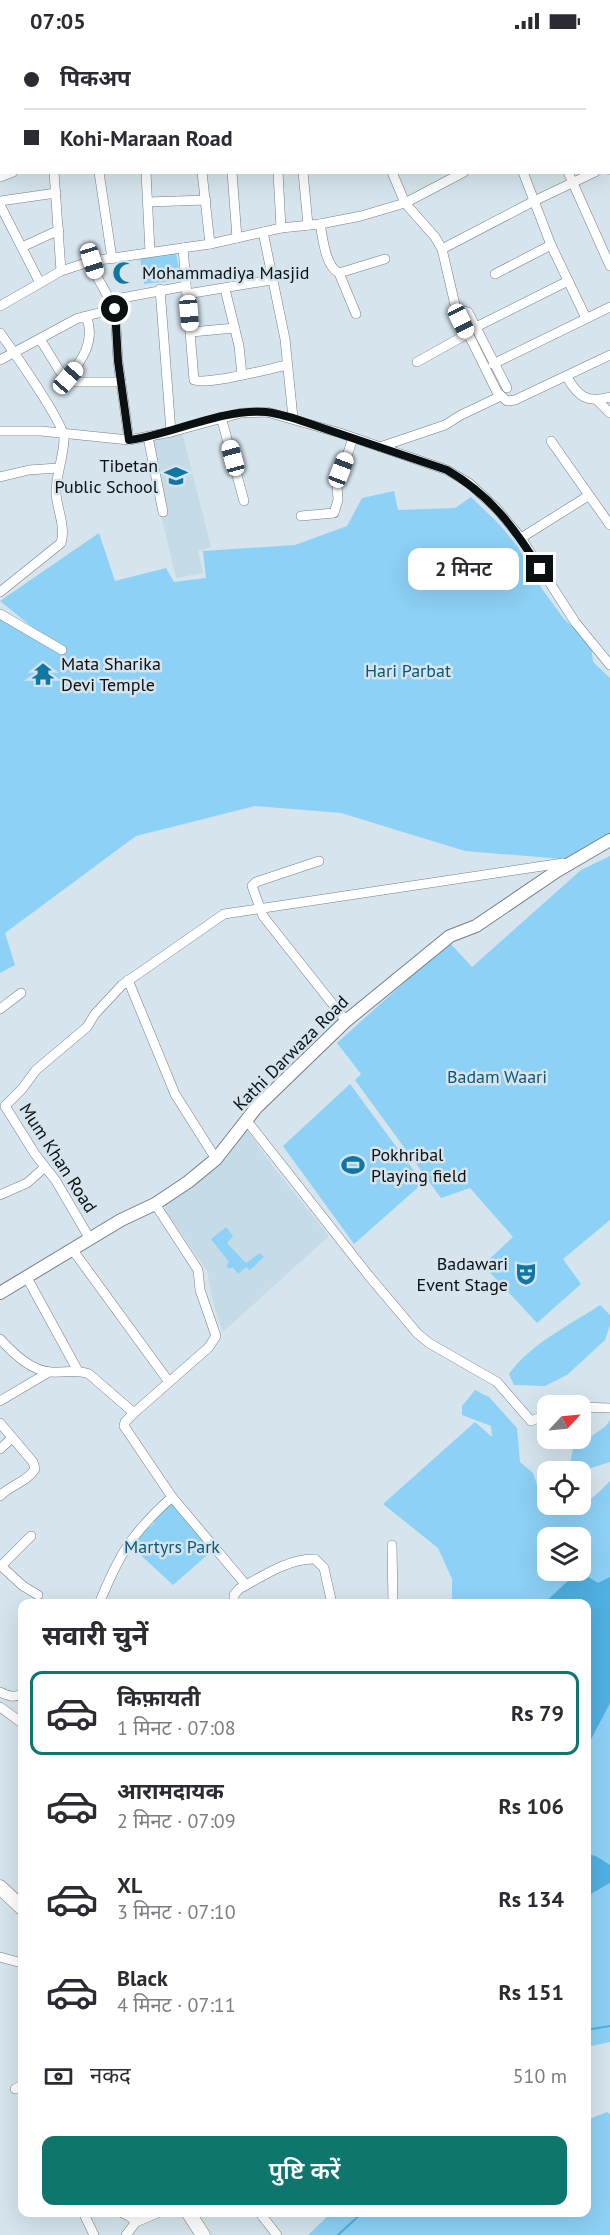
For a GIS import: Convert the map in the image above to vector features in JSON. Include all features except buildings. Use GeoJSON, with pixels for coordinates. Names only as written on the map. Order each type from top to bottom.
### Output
{"type":"FeatureCollection","features":[{"type":"Feature","properties":{"kind":"main road"},"geometry":{"type":"LineString","coordinates":[[0,1887],[18,1902]]}},
{"type":"Feature","properties":{"kind":"main road"},"geometry":{"type":"LineString","coordinates":[[191,2217],[203,2235]]}},
{"type":"Feature","properties":{"kind":"street"},"geometry":{"type":"LineString","coordinates":[[54,174],[61,271]]}},
{"type":"Feature","properties":{"kind":"street"},"geometry":{"type":"LineString","coordinates":[[99,174],[112,259]]}},
{"type":"Feature","properties":{"kind":"street"},"geometry":{"type":"LineString","coordinates":[[147,174],[150,252]]}},
{"type":"Feature","properties":{"kind":"street"},"geometry":{"type":"LineString","coordinates":[[202,174],[210,244]]}},
{"type":"Feature","properties":{"kind":"street"},"geometry":{"type":"LineString","coordinates":[[232,174],[237,238]]}},
{"type":"Feature","properties":{"kind":"street"},"geometry":{"type":"LineString","coordinates":[[278,174],[281,228]]}},
{"type":"Feature","properties":{"kind":"street"},"geometry":{"type":"LineString","coordinates":[[303,174],[308,225]]}},
{"type":"Feature","properties":{"kind":"street"},"geometry":{"type":"LineString","coordinates":[[0,306],[61,271],[92,261],[210,244],[281,228],[320,224],[361,216],[405,202],[460,174]]}},
{"type":"Feature","properties":{"kind":"street"},"geometry":{"type":"LineString","coordinates":[[525,174],[551,245],[586,318]]}},
{"type":"Feature","properties":{"kind":"street"},"geometry":{"type":"LineString","coordinates":[[569,174],[610,266]]}},
{"type":"Feature","properties":{"kind":"street"},"geometry":{"type":"LineString","coordinates":[[442,249],[591,174]]}},
{"type":"Feature","properties":{"kind":"street"},"geometry":{"type":"LineString","coordinates":[[393,175],[405,202],[442,249],[456,309],[497,392],[504,392]]}},
{"type":"Feature","properties":{"kind":"street"},"geometry":{"type":"LineString","coordinates":[[40,283],[0,203],[56,193]]}},
{"type":"Feature","properties":{"kind":"street"},"geometry":{"type":"LineString","coordinates":[[148,202],[206,200]]}},
{"type":"Feature","properties":{"kind":"street"},"geometry":{"type":"LineString","coordinates":[[320,224],[330,263],[339,273],[356,314]]}},
{"type":"Feature","properties":{"kind":"street"},"geometry":{"type":"LineString","coordinates":[[22,247],[59,230]]}},
{"type":"Feature","properties":{"kind":"street"},"geometry":{"type":"LineString","coordinates":[[263,232],[271,280],[281,318],[293,418]]}},
{"type":"Feature","properties":{"kind":"street"},"geometry":{"type":"LineString","coordinates":[[495,274],[551,245]]}},
{"type":"Feature","properties":{"kind":"street"},"geometry":{"type":"LineString","coordinates":[[183,248],[192,373],[195,381],[242,375],[287,365]]}},
{"type":"Feature","properties":{"kind":"street"},"geometry":{"type":"LineString","coordinates":[[339,273],[385,259]]}},
{"type":"Feature","properties":{"kind":"street"},"geometry":{"type":"LineString","coordinates":[[92,261],[96,275],[113,304],[129,440]]}},
{"type":"Feature","properties":{"kind":"street"},"geometry":{"type":"LineString","coordinates":[[0,360],[82,317],[113,304],[160,290],[225,288],[271,280]]}},
{"type":"Feature","properties":{"kind":"street"},"geometry":{"type":"LineString","coordinates":[[476,327],[568,281]]}},
{"type":"Feature","properties":{"kind":"street"},"geometry":{"type":"LineString","coordinates":[[225,288],[235,328],[242,375]]}},
{"type":"Feature","properties":{"kind":"street"},"geometry":{"type":"LineString","coordinates":[[160,290],[171,432]]}},
{"type":"Feature","properties":{"kind":"street"},"geometry":{"type":"LineString","coordinates":[[493,364],[610,307]]}},
{"type":"Feature","properties":{"kind":"street"},"geometry":{"type":"LineString","coordinates":[[456,309],[466,310],[476,327],[507,401],[515,400],[610,356]]}},
{"type":"Feature","properties":{"kind":"street"},"geometry":{"type":"LineString","coordinates":[[68,378],[82,361],[90,340],[87,318],[82,317]]}},
{"type":"Feature","properties":{"kind":"street"},"geometry":{"type":"LineString","coordinates":[[190,332],[235,328]]}},
{"type":"Feature","properties":{"kind":"street"},"geometry":{"type":"LineString","coordinates":[[0,333],[15,353],[63,434],[56,497],[63,534],[62,543],[0,592]]}},
{"type":"Feature","properties":{"kind":"street"},"geometry":{"type":"LineString","coordinates":[[417,362],[468,334]]}},
{"type":"Feature","properties":{"kind":"street"},"geometry":{"type":"LineString","coordinates":[[40,339],[59,370],[68,378],[77,382],[121,382]]}},
{"type":"Feature","properties":{"kind":"street"},"geometry":{"type":"LineString","coordinates":[[567,377],[579,394],[588,399],[597,400],[610,397]]}},
{"type":"Feature","properties":{"kind":"street"},"geometry":{"type":"LineString","coordinates":[[380,447],[445,425],[504,392]]}},
{"type":"Feature","properties":{"kind":"street"},"geometry":{"type":"LineString","coordinates":[[597,400],[610,414]]}},
{"type":"Feature","properties":{"kind":"street"},"geometry":{"type":"LineString","coordinates":[[0,431],[41,431],[129,440],[171,432],[221,417],[241,413],[267,412],[293,418],[447,470],[469,483],[497,509],[521,538],[574,622],[610,665]]}},
{"type":"Feature","properties":{"kind":"street"},"geometry":{"type":"LineString","coordinates":[[221,417],[244,501]]}},
{"type":"Feature","properties":{"kind":"street"},"geometry":{"type":"LineString","coordinates":[[148,437],[163,512]]}},
{"type":"Feature","properties":{"kind":"street"},"geometry":{"type":"LineString","coordinates":[[301,516],[334,513],[338,500],[337,485],[353,438]]}},
{"type":"Feature","properties":{"kind":"street"},"geometry":{"type":"LineString","coordinates":[[551,441],[610,525]]}},
{"type":"Feature","properties":{"kind":"street"},"geometry":{"type":"LineString","coordinates":[[0,477],[21,471],[58,468]]}},
{"type":"Feature","properties":{"kind":"street"},"geometry":{"type":"LineString","coordinates":[[521,538],[588,495]]}},
{"type":"Feature","properties":{"kind":"street"},"geometry":{"type":"LineString","coordinates":[[0,614],[62,650]]}},
{"type":"Feature","properties":{"kind":"street","name":"Kathi Darwaza Road"},"geometry":{"type":"LineString","coordinates":[[0,1293],[188,1182],[216,1159],[256,1108],[346,1021],[450,936],[476,926],[557,871],[610,840]]}},
{"type":"Feature","properties":{"kind":"street"},"geometry":{"type":"LineString","coordinates":[[320,861],[252,886],[263,916],[346,1021]]}},
{"type":"Feature","properties":{"kind":"street","name":"Mum Khan Road"},"geometry":{"type":"LineString","coordinates":[[90,1239],[56,1181],[44,1167],[2,1103],[22,1089],[36,1070],[90,1023],[106,1001],[129,980],[224,914],[563,863]]}},
{"type":"Feature","properties":{"kind":"street"},"geometry":{"type":"LineString","coordinates":[[129,980],[175,1094],[216,1159]]}},
{"type":"Feature","properties":{"kind":"street"},"geometry":{"type":"LineString","coordinates":[[0,1009],[21,993]]}},
{"type":"Feature","properties":{"kind":"street"},"geometry":{"type":"LineString","coordinates":[[247,1121],[417,1333],[429,1343],[497,1382],[531,1421],[537,1419]]}},
{"type":"Feature","properties":{"kind":"street"},"geometry":{"type":"LineString","coordinates":[[0,1195],[27,1184],[44,1167]]}},
{"type":"Feature","properties":{"kind":"street"},"geometry":{"type":"LineString","coordinates":[[154,1204],[198,1270],[204,1301],[215,1329],[215,1340],[134,1413],[125,1422],[125,1429],[172,1497],[246,1585]]}},
{"type":"Feature","properties":{"kind":"street"},"geometry":{"type":"LineString","coordinates":[[72,1249],[169,1382]]}},
{"type":"Feature","properties":{"kind":"street"},"geometry":{"type":"LineString","coordinates":[[26,1276],[78,1371]]}},
{"type":"Feature","properties":{"kind":"street"},"geometry":{"type":"LineString","coordinates":[[0,1340],[26,1363],[38,1370],[78,1371],[94,1377],[134,1413]]}},
{"type":"Feature","properties":{"kind":"street"},"geometry":{"type":"LineString","coordinates":[[0,1401],[49,1372]]}},
{"type":"Feature","properties":{"kind":"street"},"geometry":{"type":"LineString","coordinates":[[591,1407],[610,1408]]}},
{"type":"Feature","properties":{"kind":"street"},"geometry":{"type":"LineString","coordinates":[[0,1423],[33,1462],[35,1469],[28,1477],[9,1487],[0,1496]]}},
{"type":"Feature","properties":{"kind":"street"},"geometry":{"type":"LineString","coordinates":[[0,1449],[12,1438]]}},
{"type":"Feature","properties":{"kind":"street"},"geometry":{"type":"LineString","coordinates":[[101,1599],[117,1562],[132,1537],[172,1497]]}},
{"type":"Feature","properties":{"kind":"street"},"geometry":{"type":"LineString","coordinates":[[0,1582],[3,1568],[32,1536]]}},
{"type":"Feature","properties":{"kind":"street"},"geometry":{"type":"LineString","coordinates":[[392,1545],[393,1599]]}},
{"type":"Feature","properties":{"kind":"street"},"geometry":{"type":"LineString","coordinates":[[234,1599],[234,1594],[246,1585],[297,1562],[315,1559],[324,1568],[331,1599]]}},
{"type":"Feature","properties":{"kind":"street"},"geometry":{"type":"LineString","coordinates":[[3,1568],[38,1595]]}},
{"type":"Feature","properties":{"kind":"street"},"geometry":{"type":"LineString","coordinates":[[0,1692],[8,1696],[18,1696]]}},
{"type":"Feature","properties":{"kind":"street"},"geometry":{"type":"LineString","coordinates":[[0,1707],[18,1720]]}},
{"type":"Feature","properties":{"kind":"street"},"geometry":{"type":"LineString","coordinates":[[0,1958],[18,1962]]}},
{"type":"Feature","properties":{"kind":"street"},"geometry":{"type":"LineString","coordinates":[[85,2217],[94,2235]]}},
{"type":"Feature","properties":{"kind":"street"},"geometry":{"type":"LineString","coordinates":[[130,2217],[136,2222]]}},
{"type":"Feature","properties":{"kind":"street"},"geometry":{"type":"LineString","coordinates":[[126,2235],[136,2222],[148,2217]]}},
{"type":"Feature","properties":{"kind":"street"},"geometry":{"type":"LineString","coordinates":[[263,2217],[278,2235]]}},
{"type":"Feature","properties":{"kind":"shaded area","name":"Tibetan Public School"},"geometry":{"type":"Polygon","coordinates":[[[182,432],[211,547],[198,551],[203,573],[176,578],[161,515],[167,513],[152,439],[182,432]]]}},
{"type":"Feature","properties":{"kind":"shaded area"},"geometry":{"type":"Polygon","coordinates":[[[247,1130],[329,1236],[223,1332],[213,1303],[207,1271],[165,1210],[166,1199],[247,1130]]]}},
{"type":"Feature","properties":{"kind":"shaded area"},"geometry":{"type":"Polygon","coordinates":[[[610,1577],[610,1703],[591,1739],[591,1599],[548,1599],[568,1581],[591,1581],[591,1579],[598,1583],[610,1577]]]}},
{"type":"Feature","properties":{"kind":"shaded area"},"geometry":{"type":"Polygon","coordinates":[[[591,1855],[610,1865],[610,1883],[591,1894],[591,1855]]]}},
{"type":"Feature","properties":{"kind":"green space"},"geometry":{"type":"Polygon","coordinates":[[[176,252],[181,280],[144,284],[140,258],[176,252]]]}},
{"type":"Feature","properties":{"kind":"green space","name":"Hari Parbat"},"geometry":{"type":"Polygon","coordinates":[[[394,491],[398,510],[455,508],[471,497],[500,525],[518,547],[542,589],[564,619],[591,643],[593,662],[610,678],[610,835],[576,860],[465,851],[341,813],[255,806],[136,836],[5,933],[15,965],[0,973],[0,614],[57,647],[0,601],[99,533],[115,581],[166,568],[174,582],[206,578],[203,551],[295,545],[347,526],[362,498],[394,491]]]}},
{"type":"Feature","properties":{"kind":"green space","name":"Badam Waari"},"geometry":{"type":"Polygon","coordinates":[[[610,856],[610,1220],[563,1259],[581,1284],[537,1323],[483,1265],[513,1237],[470,1188],[441,1198],[355,1080],[361,1074],[337,1043],[449,942],[472,967],[581,870],[610,856]]]}},
{"type":"Feature","properties":{"kind":"green space","name":"Pokhribal Playing field"},"geometry":{"type":"Polygon","coordinates":[[[350,1084],[423,1183],[354,1244],[283,1146],[350,1084]]]}},
{"type":"Feature","properties":{"kind":"green space"},"geometry":{"type":"Polygon","coordinates":[[[226,1227],[233,1236],[227,1243],[246,1263],[260,1253],[264,1257],[250,1270],[246,1267],[238,1274],[233,1267],[229,1269],[226,1266],[229,1262],[211,1239],[226,1227]]]}},
{"type":"Feature","properties":{"kind":"green space"},"geometry":{"type":"Polygon","coordinates":[[[600,1305],[610,1315],[610,1325],[605,1340],[567,1375],[545,1386],[514,1385],[509,1374],[528,1353],[600,1305]]]}},
{"type":"Feature","properties":{"kind":"green space"},"geometry":{"type":"Polygon","coordinates":[[[475,1390],[489,1397],[517,1428],[520,1462],[533,1473],[537,1485],[537,1515],[591,1515],[591,1498],[610,1481],[610,2042],[591,2046],[591,1599],[452,1599],[452,1579],[438,1548],[383,1504],[475,1422],[492,1437],[491,1426],[462,1415],[462,1406],[475,1390]]]}},
{"type":"Feature","properties":{"kind":"green space"},"geometry":{"type":"Polygon","coordinates":[[[610,1420],[610,1462],[591,1468],[591,1461],[570,1461],[573,1449],[591,1449],[591,1436],[606,1426],[610,1420]]]}},
{"type":"Feature","properties":{"kind":"green space","name":"Martyrs Park"},"geometry":{"type":"Polygon","coordinates":[[[172,1503],[212,1551],[173,1585],[132,1547],[144,1527],[150,1527],[154,1523],[153,1517],[172,1503]]]}},
{"type":"Feature","properties":{"kind":"green space"},"geometry":{"type":"Polygon","coordinates":[[[607,2112],[610,2114],[610,2235],[308,2235],[327,2217],[591,2217],[591,2118],[607,2112]]]}},
{"type":"Feature","properties":{"kind":"waterway"},"geometry":{"type":"LineString","coordinates":[[591,2029],[610,2026]]}},
{"type":"Feature","properties":{"kind":"waterway"},"geometry":{"type":"LineString","coordinates":[[338,2235],[358,2217]]}},
{"type":"Feature","properties":{"kind":"place","name":"Mohammadiya Masjid"},"geometry":{"type":"Point","coordinates":[124,273]}},
{"type":"Feature","properties":{"kind":"place","name":"Tibetan Public School"},"geometry":{"type":"Point","coordinates":[176,476]}},
{"type":"Feature","properties":{"kind":"place","name":"Mata Sharika Devi Temple"},"geometry":{"type":"Point","coordinates":[43,674]}},
{"type":"Feature","properties":{"kind":"place","name":"Pokhribal Playing field"},"geometry":{"type":"Point","coordinates":[353,1165]}},
{"type":"Feature","properties":{"kind":"place","name":"Badawari Event Stage"},"geometry":{"type":"Point","coordinates":[526,1274]}},
{"type":"Feature","properties":{"kind":"route"},"geometry":{"type":"LineString","coordinates":[[115,309],[118,361],[129,440],[171,432],[241,413],[267,412],[293,418],[447,470],[469,483],[485,496],[521,538],[540,569]]}}]}
